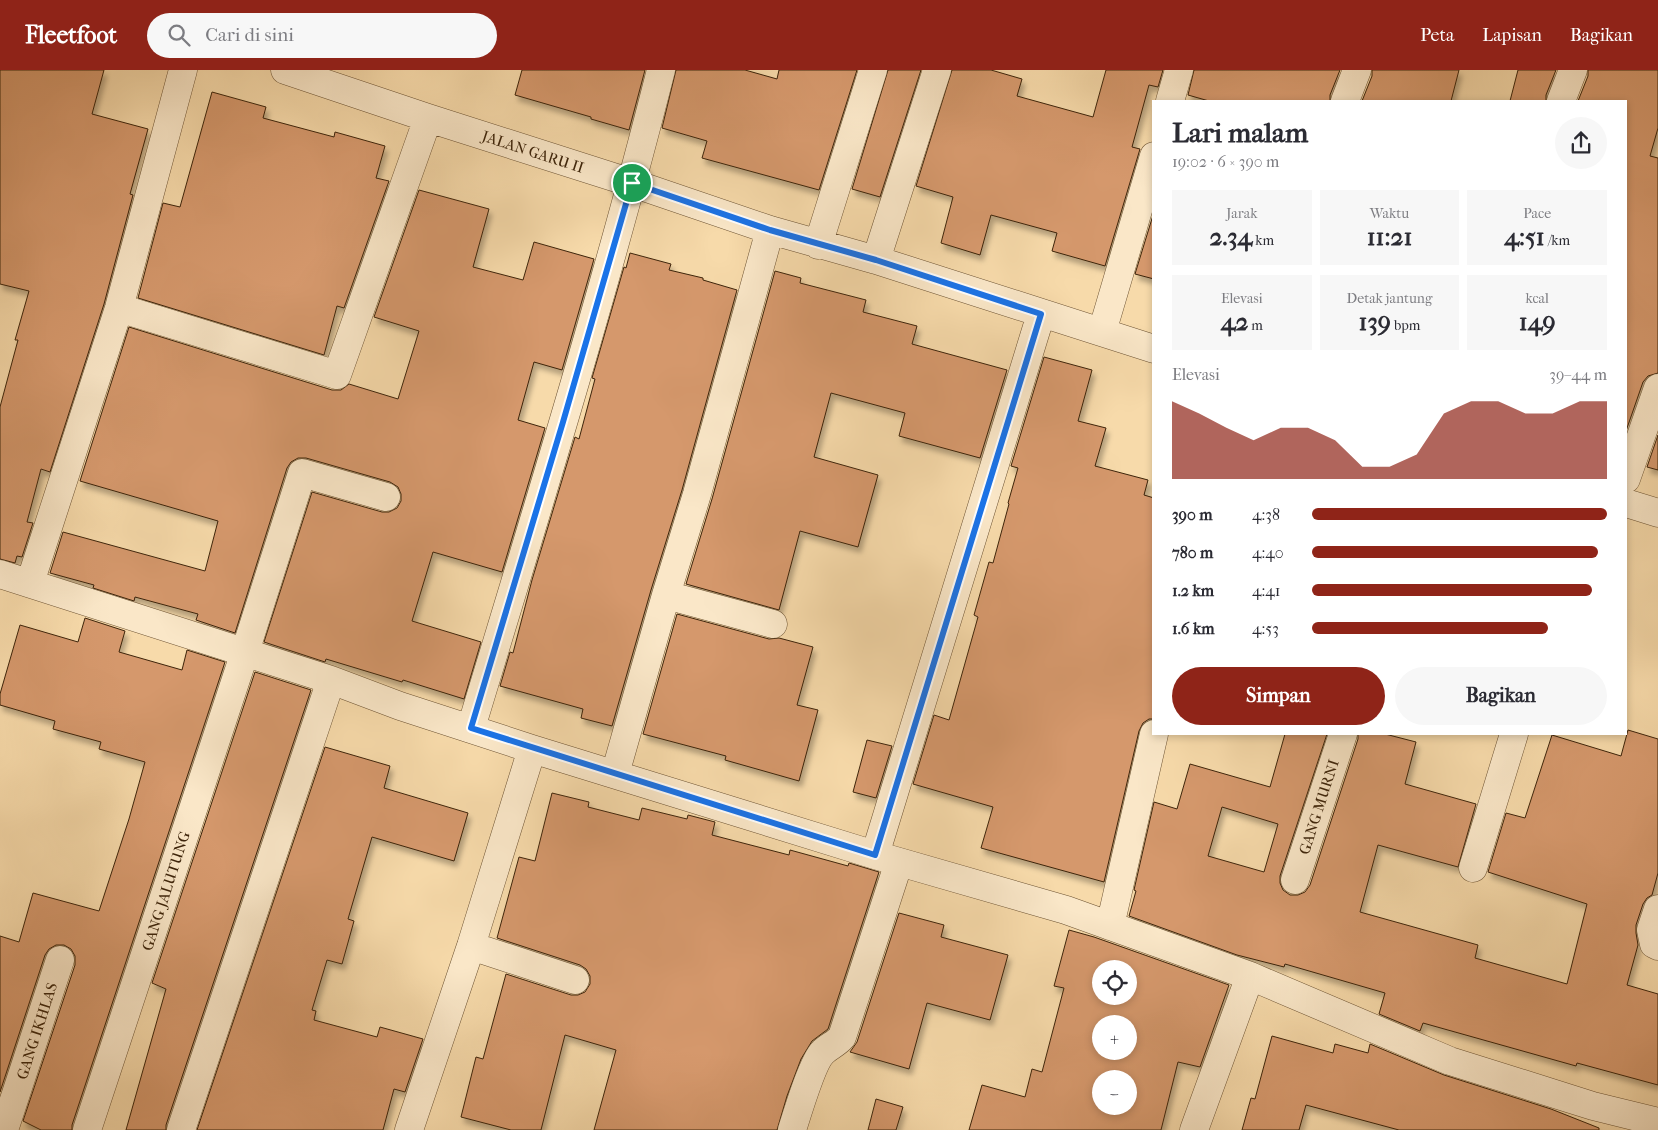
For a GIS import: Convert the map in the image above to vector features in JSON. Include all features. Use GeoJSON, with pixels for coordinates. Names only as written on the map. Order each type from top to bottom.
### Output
{"type":"FeatureCollection","features":[{"type":"Feature","properties":{"kind":"street"},"geometry":{"type":"LineString","coordinates":[[30,583],[119,308],[183,70]]}},
{"type":"Feature","properties":{"kind":"street","name":"JALAN GARU II"},"geometry":{"type":"LineString","coordinates":[[285,70],[770,230],[876,260],[1152,348]]}},
{"type":"Feature","properties":{"kind":"street"},"geometry":{"type":"LineString","coordinates":[[471,728],[563,422],[632,183],[661,70]]}},
{"type":"Feature","properties":{"kind":"street"},"geometry":{"type":"LineString","coordinates":[[818,245],[873,70]]}},
{"type":"Feature","properties":{"kind":"street"},"geometry":{"type":"LineString","coordinates":[[876,260],[936,70]]}},
{"type":"Feature","properties":{"kind":"street"},"geometry":{"type":"LineString","coordinates":[[1170,100],[1179,70]]}},
{"type":"Feature","properties":{"kind":"street"},"geometry":{"type":"LineString","coordinates":[[1345,100],[1357,70]]}},
{"type":"Feature","properties":{"kind":"street"},"geometry":{"type":"LineString","coordinates":[[1561,100],[1572,70]]}},
{"type":"Feature","properties":{"kind":"street"},"geometry":{"type":"LineString","coordinates":[[119,308],[337,375],[428,118]]}},
{"type":"Feature","properties":{"kind":"street"},"geometry":{"type":"LineString","coordinates":[[1102,332],[1152,163]]}},
{"type":"Feature","properties":{"kind":"street"},"geometry":{"type":"LineString","coordinates":[[615,774],[697,494],[770,230]]}},
{"type":"Feature","properties":{"kind":"street"},"geometry":{"type":"LineString","coordinates":[[792,1130],[815,1066],[822,1052],[838,1042],[842,1037],[887,859],[1041,314]]}},
{"type":"Feature","properties":{"kind":"street"},"geometry":{"type":"LineString","coordinates":[[1627,476],[1658,388]]}},
{"type":"Feature","properties":{"kind":"street","name":"GANG JALUTUNG"},"geometry":{"type":"LineString","coordinates":[[87,1130],[302,473],[386,497]]}},
{"type":"Feature","properties":{"kind":"street"},"geometry":{"type":"LineString","coordinates":[[1627,503],[1658,513]]}},
{"type":"Feature","properties":{"kind":"street"},"geometry":{"type":"LineString","coordinates":[[0,574],[331,680],[400,706],[532,748],[887,859],[1066,910],[1250,976],[1450,1062],[1593,1106],[1658,1122]]}},
{"type":"Feature","properties":{"kind":"street"},"geometry":{"type":"LineString","coordinates":[[666,595],[774,624]]}},
{"type":"Feature","properties":{"kind":"street"},"geometry":{"type":"LineString","coordinates":[[181,1130],[331,680]]}},
{"type":"Feature","properties":{"kind":"street"},"geometry":{"type":"LineString","coordinates":[[1110,926],[1154,735]]}},
{"type":"Feature","properties":{"kind":"street","name":"GANG MURNI"},"geometry":{"type":"LineString","coordinates":[[1294,880],[1343,735]]}},
{"type":"Feature","properties":{"kind":"street"},"geometry":{"type":"LineString","coordinates":[[1473,868],[1514,735]]}},
{"type":"Feature","properties":{"kind":"street"},"geometry":{"type":"LineString","coordinates":[[409,1130],[471,946],[532,748]]}},
{"type":"Feature","properties":{"kind":"street"},"geometry":{"type":"LineString","coordinates":[[1658,908],[1651,930],[1654,944],[1658,946]]}},
{"type":"Feature","properties":{"kind":"street"},"geometry":{"type":"LineString","coordinates":[[471,946],[576,980]]}},
{"type":"Feature","properties":{"kind":"street","name":"GANG IKHLAS"},"geometry":{"type":"LineString","coordinates":[[4,1130],[60,960]]}},
{"type":"Feature","properties":{"kind":"street"},"geometry":{"type":"LineString","coordinates":[[1194,1130],[1250,976]]}},
{"type":"Feature","properties":{"kind":"building"},"geometry":{"type":"Polygon","coordinates":[[[0,70],[104,70],[92,114],[148,129],[130,194],[133,195],[104,304],[50,472],[41,469],[27,522],[33,523],[22,557],[17,556],[15,563],[0,559],[0,407],[18,340],[15,340],[29,291],[0,284],[0,70]]]}},
{"type":"Feature","properties":{"kind":"building"},"geometry":{"type":"Polygon","coordinates":[[[522,70],[645,70],[629,130],[515,95],[522,70]]]}},
{"type":"Feature","properties":{"kind":"building"},"geometry":{"type":"Polygon","coordinates":[[[676,70],[745,70],[777,79],[779,70],[857,70],[819,190],[702,158],[707,141],[662,128],[676,70]]]}},
{"type":"Feature","properties":{"kind":"building"},"geometry":{"type":"Polygon","coordinates":[[[888,70],[921,70],[880,197],[852,189],[888,70]]]}},
{"type":"Feature","properties":{"kind":"building"},"geometry":{"type":"Polygon","coordinates":[[[952,70],[991,70],[1022,79],[1017,96],[1093,117],[1106,70],[1163,70],[1158,87],[1149,85],[1132,147],[1140,149],[1105,266],[1052,251],[1057,233],[991,215],[980,255],[941,243],[953,197],[916,186],[952,70]]]}},
{"type":"Feature","properties":{"kind":"building"},"geometry":{"type":"Polygon","coordinates":[[[1194,70],[1340,70],[1330,95],[1330,100],[1206,100],[1188,95],[1194,70]]]}},
{"type":"Feature","properties":{"kind":"building"},"geometry":{"type":"Polygon","coordinates":[[[1372,70],[1459,70],[1451,100],[1362,100],[1372,76],[1372,70]]]}},
{"type":"Feature","properties":{"kind":"building"},"geometry":{"type":"Polygon","coordinates":[[[1518,70],[1556,70],[1546,95],[1546,100],[1510,100],[1518,70]]]}},
{"type":"Feature","properties":{"kind":"building"},"geometry":{"type":"Polygon","coordinates":[[[1588,70],[1658,70],[1658,128],[1650,156],[1658,158],[1658,373],[1648,376],[1643,382],[1627,428],[1627,100],[1578,100],[1588,76],[1588,70]]]}},
{"type":"Feature","properties":{"kind":"building"},"geometry":{"type":"Polygon","coordinates":[[[212,92],[266,107],[263,118],[334,137],[335,132],[385,146],[376,178],[389,181],[344,308],[337,306],[324,355],[138,298],[163,203],[180,207],[212,92]]]}},
{"type":"Feature","properties":{"kind":"building"},"geometry":{"type":"Polygon","coordinates":[[[419,190],[489,209],[473,267],[523,280],[534,242],[594,259],[562,370],[534,362],[518,420],[545,428],[502,572],[433,552],[412,621],[481,642],[464,699],[326,659],[325,662],[264,642],[312,492],[382,512],[389,512],[397,508],[401,501],[398,487],[390,482],[306,458],[298,458],[291,462],[287,468],[235,633],[196,620],[198,614],[135,597],[134,601],[93,588],[94,585],[50,573],[63,532],[205,571],[218,521],[80,481],[129,327],[332,390],[341,390],[349,384],[398,399],[419,331],[374,317],[419,190]]]}},
{"type":"Feature","properties":{"kind":"building"},"geometry":{"type":"Polygon","coordinates":[[[1152,219],[1152,278],[1135,274],[1152,219]]]}},
{"type":"Feature","properties":{"kind":"building"},"geometry":{"type":"Polygon","coordinates":[[[630,253],[671,264],[669,270],[703,278],[703,280],[737,290],[682,490],[612,726],[581,718],[583,709],[500,686],[510,652],[513,653],[532,580],[575,437],[579,439],[595,379],[592,378],[624,267],[626,268],[630,253]]]}},
{"type":"Feature","properties":{"kind":"building"},"geometry":{"type":"Polygon","coordinates":[[[775,271],[801,278],[800,283],[866,300],[863,312],[917,326],[912,344],[1007,370],[980,458],[899,436],[905,413],[831,393],[814,457],[878,475],[858,547],[800,531],[779,610],[686,584],[712,499],[775,271]]]}},
{"type":"Feature","properties":{"kind":"building"},"geometry":{"type":"Polygon","coordinates":[[[1044,357],[1092,370],[1078,421],[1106,428],[1095,466],[1148,480],[1144,495],[1152,497],[1152,719],[1143,723],[1139,731],[1104,882],[981,848],[993,807],[913,784],[934,715],[949,720],[978,617],[974,615],[989,562],[993,563],[1018,468],[1011,466],[1044,357]]]}},
{"type":"Feature","properties":{"kind":"building"},"geometry":{"type":"Polygon","coordinates":[[[1658,435],[1658,470],[1647,467],[1658,435]]]}},
{"type":"Feature","properties":{"kind":"building"},"geometry":{"type":"Polygon","coordinates":[[[677,614],[769,639],[779,638],[813,647],[797,705],[818,710],[799,781],[725,760],[726,756],[643,734],[677,614]]]}},
{"type":"Feature","properties":{"kind":"building"},"geometry":{"type":"Polygon","coordinates":[[[85,618],[125,631],[119,652],[182,670],[187,650],[225,662],[72,1125],[72,1130],[41,1130],[23,1121],[75,965],[75,956],[71,949],[64,945],[56,945],[49,949],[45,955],[0,1092],[0,936],[19,942],[33,893],[99,911],[129,819],[145,762],[99,749],[101,742],[53,729],[55,721],[0,705],[0,694],[20,625],[78,642],[85,618]]]}},
{"type":"Feature","properties":{"kind":"building"},"geometry":{"type":"Polygon","coordinates":[[[255,672],[311,690],[166,1125],[166,1130],[126,1130],[166,989],[152,983],[255,672]]]}},
{"type":"Feature","properties":{"kind":"building"},"geometry":{"type":"Polygon","coordinates":[[[1628,730],[1658,739],[1658,873],[1652,895],[1643,904],[1636,925],[1638,945],[1627,985],[1658,994],[1658,1085],[1577,1063],[1576,1066],[1423,1023],[1420,1031],[1379,1014],[1385,993],[1285,964],[1284,967],[1237,955],[1129,916],[1154,802],[1177,809],[1190,764],[1270,787],[1285,735],[1327,735],[1280,876],[1283,890],[1290,895],[1298,895],[1305,892],[1310,885],[1358,735],[1389,735],[1416,742],[1405,784],[1476,804],[1458,867],[1378,845],[1360,912],[1478,945],[1475,958],[1567,984],[1587,904],[1488,872],[1506,813],[1525,818],[1552,735],[1621,756],[1628,730]],[[1222,807],[1208,856],[1264,872],[1278,824],[1222,807]]]}},
{"type":"Feature","properties":{"kind":"building"},"geometry":{"type":"Polygon","coordinates":[[[867,740],[892,746],[876,798],[853,792],[867,740]]]}},
{"type":"Feature","properties":{"kind":"building"},"geometry":{"type":"Polygon","coordinates":[[[325,747],[390,766],[384,788],[468,813],[454,861],[372,837],[348,919],[354,921],[342,964],[327,960],[312,1010],[316,1011],[314,1020],[377,1037],[380,1027],[423,1039],[405,1092],[394,1089],[383,1130],[197,1130],[325,747]]]}},
{"type":"Feature","properties":{"kind":"building"},"geometry":{"type":"Polygon","coordinates":[[[552,793],[589,802],[588,807],[639,820],[642,808],[687,819],[688,815],[715,822],[712,835],[789,855],[790,850],[848,866],[849,863],[879,872],[828,1029],[812,1041],[801,1059],[777,1130],[594,1130],[616,1050],[565,1035],[541,1130],[511,1130],[461,1117],[476,1057],[483,1059],[506,974],[571,995],[585,992],[590,984],[590,976],[586,969],[580,965],[497,938],[519,857],[535,861],[552,793]]]}},
{"type":"Feature","properties":{"kind":"building"},"geometry":{"type":"Polygon","coordinates":[[[899,913],[944,925],[941,937],[1008,955],[990,1020],[927,1003],[909,1069],[850,1052],[857,1042],[899,913]]]}},
{"type":"Feature","properties":{"kind":"building"},"geometry":{"type":"Polygon","coordinates":[[[1069,930],[1094,937],[1229,985],[1200,1067],[1178,1062],[1161,1130],[969,1130],[982,1085],[1025,1097],[1032,1069],[1042,1072],[1064,988],[1054,986],[1069,930]]]}},
{"type":"Feature","properties":{"kind":"building"},"geometry":{"type":"Polygon","coordinates":[[[1272,1036],[1333,1053],[1335,1044],[1368,1053],[1370,1044],[1444,1075],[1551,1109],[1599,1128],[1599,1130],[1399,1130],[1306,1105],[1299,1130],[1242,1130],[1251,1098],[1255,1099],[1272,1036]]]}},
{"type":"Feature","properties":{"kind":"building"},"geometry":{"type":"Polygon","coordinates":[[[876,1099],[903,1107],[896,1130],[868,1130],[876,1099]]]}},
{"type":"Feature","properties":{"kind":"route"},"geometry":{"type":"LineString","coordinates":[[632,183],[770,230],[876,260],[1041,314],[875,855],[471,728],[563,422],[632,183]]}}]}
